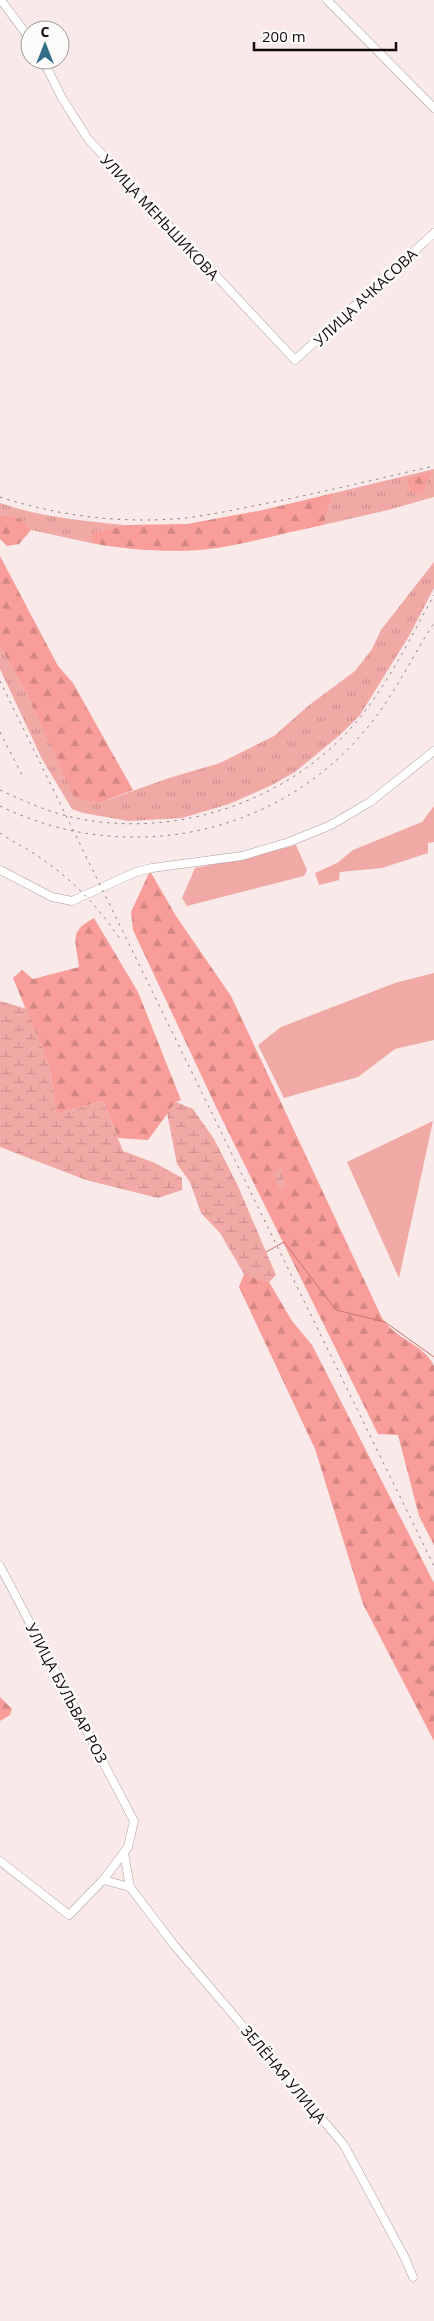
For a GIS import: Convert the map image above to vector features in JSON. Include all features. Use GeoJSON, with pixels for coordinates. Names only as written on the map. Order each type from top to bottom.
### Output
{"type":"FeatureCollection","features":[{"type":"Feature","properties":{"kind":"street"},"geometry":{"type":"LineString","coordinates":[[1,0],[20,26]]}},
{"type":"Feature","properties":{"kind":"street"},"geometry":{"type":"LineString","coordinates":[[327,0],[434,108]]}},
{"type":"Feature","properties":{"kind":"street","name":"УЛИЦА МЕНЬШИКОВА"},"geometry":{"type":"LineString","coordinates":[[48,70],[62,98],[88,139],[295,360]]}},
{"type":"Feature","properties":{"kind":"street","name":"УЛИЦА АЧКАСОВА"},"geometry":{"type":"LineString","coordinates":[[295,360],[434,233]]}},
{"type":"Feature","properties":{"kind":"street"},"geometry":{"type":"LineString","coordinates":[[0,870],[60,900],[72,901],[136,872],[152,868],[242,856],[289,842],[331,825],[370,802],[434,751]]}},
{"type":"Feature","properties":{"kind":"street","name":"УЛИЦА БУЛЬВАР РОЗ"},"geometry":{"type":"LineString","coordinates":[[0,1566],[134,1821],[128,1848],[124,1853]]}},
{"type":"Feature","properties":{"kind":"street"},"geometry":{"type":"LineString","coordinates":[[0,1861],[69,1915],[103,1880],[124,1853]]}},
{"type":"Feature","properties":{"kind":"street","name":"ЗЕЛЁНАЯ УЛИЦА"},"geometry":{"type":"LineString","coordinates":[[124,1853],[130,1887],[174,1945],[344,2145],[405,2258],[413,2277]]}},
{"type":"Feature","properties":{"kind":"street"},"geometry":{"type":"LineString","coordinates":[[103,1880],[130,1887]]}},
{"type":"Feature","properties":{"kind":"green space"},"geometry":{"type":"Polygon","coordinates":[[[434,469],[434,497],[323,525],[334,493],[434,469]]]}},
{"type":"Feature","properties":{"kind":"green space"},"geometry":{"type":"Polygon","coordinates":[[[431,472],[422,494],[410,491],[407,479],[431,472]]]}},
{"type":"Feature","properties":{"kind":"green space"},"geometry":{"type":"Polygon","coordinates":[[[334,493],[323,525],[244,543],[202,550],[171,551],[121,548],[91,543],[92,533],[125,525],[187,524],[263,510],[334,493]]]}},
{"type":"Feature","properties":{"kind":"green space"},"geometry":{"type":"Polygon","coordinates":[[[0,503],[46,515],[125,525],[93,533],[91,543],[31,530],[18,518],[0,515],[0,503]]]}},
{"type":"Feature","properties":{"kind":"green space"},"geometry":{"type":"Polygon","coordinates":[[[0,515],[18,518],[31,530],[19,544],[7,546],[0,539],[0,515]]]}},
{"type":"Feature","properties":{"kind":"green space"},"geometry":{"type":"Polygon","coordinates":[[[0,556],[58,666],[73,683],[133,790],[99,803],[74,797],[31,702],[0,646],[0,556]]]}},
{"type":"Feature","properties":{"kind":"green space"},"geometry":{"type":"Polygon","coordinates":[[[434,562],[434,588],[409,636],[360,715],[341,734],[295,772],[270,786],[229,804],[182,818],[129,821],[83,813],[72,809],[42,759],[0,669],[0,646],[31,702],[99,803],[169,778],[220,763],[274,736],[308,706],[355,671],[372,649],[381,630],[434,562]]]}},
{"type":"Feature","properties":{"kind":"green space"},"geometry":{"type":"Polygon","coordinates":[[[434,806],[434,842],[428,843],[428,853],[382,868],[340,872],[339,880],[319,885],[315,873],[337,863],[353,850],[422,822],[434,806]]]}},
{"type":"Feature","properties":{"kind":"green space"},"geometry":{"type":"Polygon","coordinates":[[[296,845],[307,870],[304,876],[187,906],[182,898],[195,868],[296,845]]]}},
{"type":"Feature","properties":{"kind":"green space"},"geometry":{"type":"Polygon","coordinates":[[[150,871],[176,916],[231,996],[382,1318],[394,1331],[424,1353],[434,1366],[434,1545],[419,1516],[398,1435],[378,1434],[218,1111],[133,930],[131,912],[150,871]]]}},
{"type":"Feature","properties":{"kind":"green space"},"geometry":{"type":"Polygon","coordinates":[[[94,918],[138,992],[181,1100],[176,1102],[148,1140],[118,1138],[103,1101],[56,1114],[50,1068],[13,978],[22,970],[33,979],[79,967],[76,943],[77,933],[80,928],[94,918]]]}},
{"type":"Feature","properties":{"kind":"green space"},"geometry":{"type":"Polygon","coordinates":[[[434,973],[434,1040],[395,1049],[358,1077],[284,1098],[258,1045],[281,1027],[395,983],[434,973]]]}},
{"type":"Feature","properties":{"kind":"green space"},"geometry":{"type":"Polygon","coordinates":[[[0,1001],[27,1009],[50,1068],[56,1114],[103,1101],[123,1151],[155,1163],[182,1178],[182,1190],[158,1198],[86,1180],[0,1147],[0,1001]]]}},
{"type":"Feature","properties":{"kind":"green space"},"geometry":{"type":"Polygon","coordinates":[[[176,1102],[193,1109],[214,1139],[237,1184],[276,1275],[269,1282],[244,1274],[220,1233],[201,1213],[190,1182],[177,1164],[167,1113],[176,1102]]]}},
{"type":"Feature","properties":{"kind":"green space"},"geometry":{"type":"Polygon","coordinates":[[[433,1121],[399,1278],[347,1162],[433,1121]]]}},
{"type":"Feature","properties":{"kind":"green space"},"geometry":{"type":"Polygon","coordinates":[[[281,1167],[287,1186],[279,1189],[273,1172],[281,1167]]]}},
{"type":"Feature","properties":{"kind":"green space"},"geometry":{"type":"Polygon","coordinates":[[[244,1274],[269,1282],[292,1321],[312,1345],[434,1583],[434,1741],[363,1604],[315,1449],[239,1287],[244,1274]]]}},
{"type":"Feature","properties":{"kind":"green space"},"geometry":{"type":"Polygon","coordinates":[[[0,1697],[12,1709],[10,1715],[0,1721],[0,1697]]]}},
{"type":"Feature","properties":{"kind":"waterway"},"geometry":{"type":"LineString","coordinates":[[266,1252],[284,1242],[336,1310],[385,1322],[434,1357]]}},
{"type":"Feature","properties":{"kind":"railway"},"geometry":{"type":"LineString","coordinates":[[0,497],[42,509],[107,519],[173,519],[207,515],[284,500],[434,466]]}},
{"type":"Feature","properties":{"kind":"railway"},"geometry":{"type":"LineString","coordinates":[[0,790],[31,804],[63,815],[86,820],[125,824],[163,822],[201,816],[238,804],[273,788],[306,768],[336,743],[373,701],[401,656],[434,595]]}},
{"type":"Feature","properties":{"kind":"railway"},"geometry":{"type":"LineString","coordinates":[[0,806],[47,824],[96,835],[145,837],[193,831],[240,818],[285,798],[326,769],[362,734],[383,708],[434,623]]}},
{"type":"Feature","properties":{"kind":"railway"},"geometry":{"type":"LineString","coordinates":[[0,681],[434,1566]]}},
{"type":"Feature","properties":{"kind":"railway"},"geometry":{"type":"LineString","coordinates":[[0,732],[23,777]]}},
{"type":"Feature","properties":{"kind":"railway"},"geometry":{"type":"LineString","coordinates":[[0,833],[44,860],[69,880],[90,901],[120,939]]}}]}
